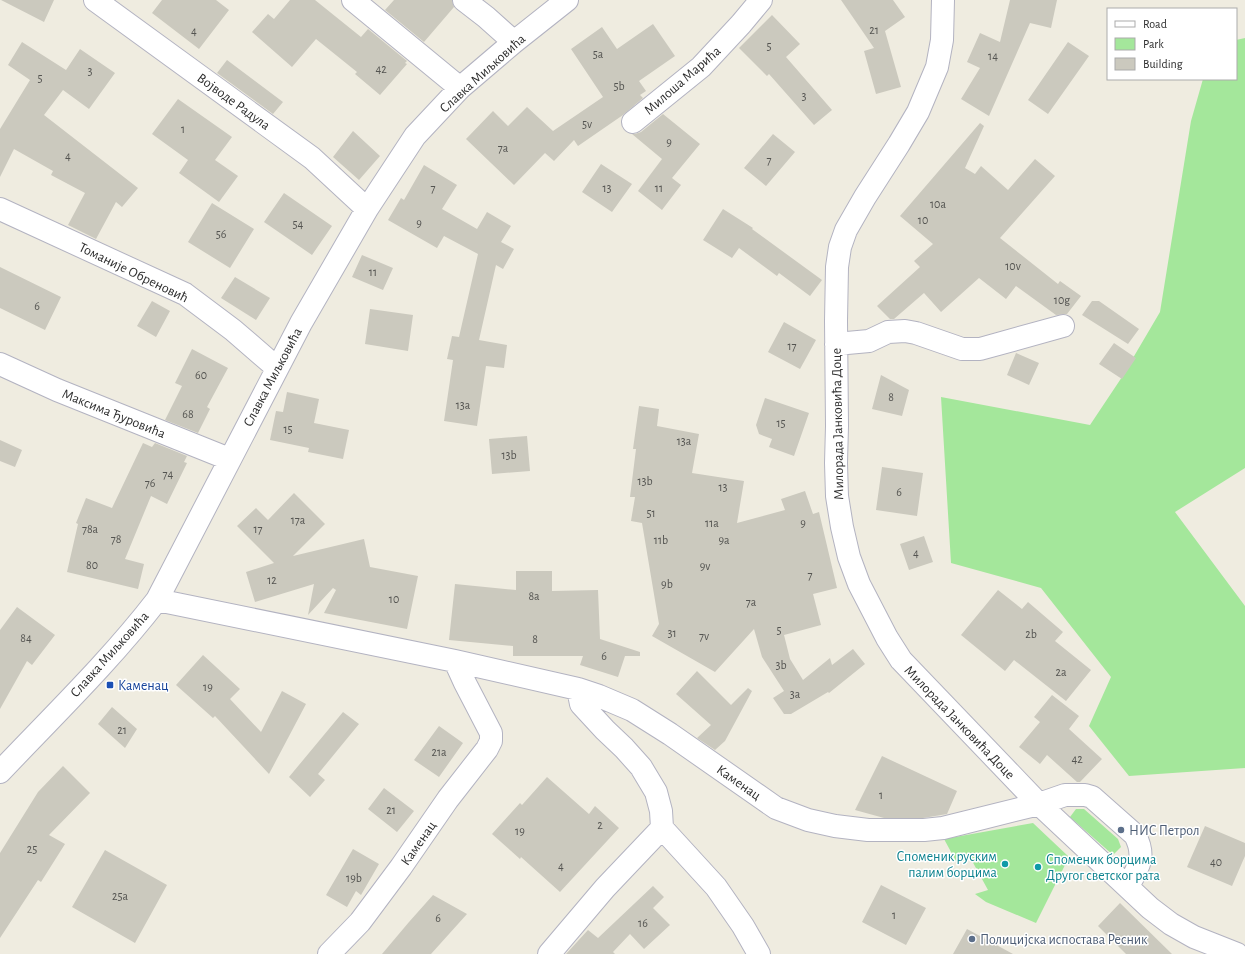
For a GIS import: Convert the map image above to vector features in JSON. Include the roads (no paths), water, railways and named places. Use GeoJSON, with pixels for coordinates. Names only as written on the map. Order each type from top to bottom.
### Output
{"type":"FeatureCollection","features":[{"type":"Feature","properties":{"kind":"street","name":"Војводе Радула"},"geometry":{"type":"LineString","coordinates":[[95,0],[312,158],[367,209]]}},
{"type":"Feature","properties":{"kind":"street"},"geometry":{"type":"LineString","coordinates":[[353,0],[460,88]]}},
{"type":"Feature","properties":{"kind":"street"},"geometry":{"type":"LineString","coordinates":[[464,0],[514,42]]}},
{"type":"Feature","properties":{"kind":"street","name":"Славка Миљковића"},"geometry":{"type":"LineString","coordinates":[[0,772],[116,650],[157,600],[301,322],[367,209],[415,136],[460,88],[514,42],[567,0]]}},
{"type":"Feature","properties":{"kind":"street","name":"Милоша Марића"},"geometry":{"type":"LineString","coordinates":[[633,122],[701,67],[761,0]]}},
{"type":"Feature","properties":{"kind":"street","name":"Милорада Јанковића Доце"},"geometry":{"type":"LineString","coordinates":[[942,0],[942,40],[937,67],[918,112],[865,197],[846,230],[840,247],[837,267],[836,463],[837,496],[847,550],[859,584],[887,638],[901,660],[1039,804],[1150,908],[1171,924],[1192,946],[1237,954]]}},
{"type":"Feature","properties":{"kind":"street","name":"Томаније Обреновић"},"geometry":{"type":"LineString","coordinates":[[0,209],[185,294],[233,330],[277,368]]}},
{"type":"Feature","properties":{"kind":"street"},"geometry":{"type":"LineString","coordinates":[[836,344],[869,341],[888,332],[905,331],[916,333],[962,350],[980,349],[1063,326]]}},
{"type":"Feature","properties":{"kind":"street","name":"Максима Ђуровића"},"geometry":{"type":"LineString","coordinates":[[0,364],[57,390],[229,459]]}},
{"type":"Feature","properties":{"kind":"street","name":"Каменац"},"geometry":{"type":"LineString","coordinates":[[157,600],[455,661],[578,689],[599,696],[632,710],[676,738],[776,808],[808,820],[835,826],[868,830],[924,830],[943,828],[1039,804],[1065,795],[1085,795],[1092,797],[1135,835],[1141,848],[1141,855],[1137,870],[1128,886]]}},
{"type":"Feature","properties":{"kind":"street","name":"Каменац"},"geometry":{"type":"LineString","coordinates":[[329,954],[360,922],[401,867],[448,799],[487,749],[491,741],[491,733],[487,723],[455,661]]}},
{"type":"Feature","properties":{"kind":"street"},"geometry":{"type":"LineString","coordinates":[[578,689],[582,704],[604,730],[624,748],[641,767],[656,792],[661,811],[662,828],[716,887],[743,926],[759,954]]}},
{"type":"Feature","properties":{"kind":"street"},"geometry":{"type":"LineString","coordinates":[[549,954],[604,888],[662,828]]}},
{"type":"Feature","properties":{"kind":"place","name":"Каменац"},"geometry":{"type":"Point","coordinates":[110,685]}},
{"type":"Feature","properties":{"kind":"place","name":"НИС Петрол"},"geometry":{"type":"Point","coordinates":[1121,830]}},
{"type":"Feature","properties":{"kind":"place","name":"Споменик руским палим борцима"},"geometry":{"type":"Point","coordinates":[1005,864]}},
{"type":"Feature","properties":{"kind":"place","name":"Споменик борцима Другог светског рата"},"geometry":{"type":"Point","coordinates":[1038,867]}},
{"type":"Feature","properties":{"kind":"place","name":"Полицијска испостава Ресник"},"geometry":{"type":"Point","coordinates":[972,939]}}]}
